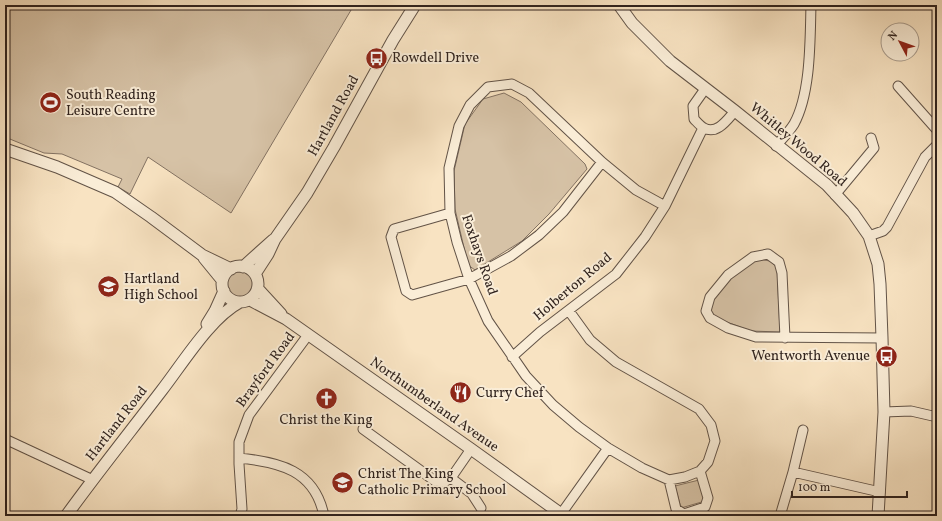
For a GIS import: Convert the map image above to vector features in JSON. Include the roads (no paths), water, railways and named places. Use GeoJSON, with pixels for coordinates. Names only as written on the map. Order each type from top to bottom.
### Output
{"type":"FeatureCollection","features":[{"type":"Feature","properties":{"kind":"street","name":"Hartland Road"},"geometry":{"type":"LineString","coordinates":[[255,274],[268,254],[275,239],[307,193],[393,40],[415,5]]}},
{"type":"Feature","properties":{"kind":"street","name":"Whitley Wood Road"},"geometry":{"type":"LineString","coordinates":[[619,5],[632,24],[670,61],[827,185],[853,213],[869,236],[878,271],[882,338],[884,412],[878,516]]}},
{"type":"Feature","properties":{"kind":"street"},"geometry":{"type":"LineString","coordinates":[[776,146],[794,124],[804,100],[807,81],[811,5]]}},
{"type":"Feature","properties":{"kind":"street","name":"Foxhays Road"},"geometry":{"type":"LineString","coordinates":[[665,206],[636,190],[602,162],[529,93],[512,84],[488,87],[470,105],[459,126],[449,168],[450,213],[457,242],[470,279],[488,321],[526,376],[553,405],[579,427],[608,448],[642,468],[669,480]]}},
{"type":"Feature","properties":{"kind":"street"},"geometry":{"type":"LineString","coordinates":[[898,86],[937,130]]}},
{"type":"Feature","properties":{"kind":"street"},"geometry":{"type":"LineString","coordinates":[[705,89],[693,106],[694,119],[703,128],[712,130],[722,126],[735,111]]}},
{"type":"Feature","properties":{"kind":"street","name":"Holberton Road"},"geometry":{"type":"LineString","coordinates":[[512,357],[540,332],[616,274],[645,237],[665,206],[703,128]]}},
{"type":"Feature","properties":{"kind":"street"},"geometry":{"type":"LineString","coordinates":[[835,195],[874,148],[872,138]]}},
{"type":"Feature","properties":{"kind":"street"},"geometry":{"type":"LineString","coordinates":[[869,236],[883,231],[887,227],[925,157],[937,145]]}},
{"type":"Feature","properties":{"kind":"street"},"geometry":{"type":"LineString","coordinates":[[5,149],[57,167],[114,192],[151,217],[202,255],[231,269]]}},
{"type":"Feature","properties":{"kind":"street"},"geometry":{"type":"LineString","coordinates":[[450,213],[394,229],[391,237],[406,291],[412,295],[470,279],[511,256],[539,235],[563,212],[602,162]]}},
{"type":"Feature","properties":{"kind":"street","name":"Hartland Road"},"geometry":{"type":"LineString","coordinates":[[243,266],[275,239]]}},
{"type":"Feature","properties":{"kind":"street"},"geometry":{"type":"LineString","coordinates":[[785,338],[782,273],[779,262],[768,254],[753,257],[728,275],[710,297],[706,311],[710,318],[728,328],[756,337],[785,338],[882,338]]}},
{"type":"Feature","properties":{"kind":"street"},"geometry":{"type":"LineString","coordinates":[[202,255],[223,286],[226,297],[232,302],[245,301],[255,295],[258,289],[255,274],[250,269],[243,266],[237,266],[225,274],[223,286]]}},
{"type":"Feature","properties":{"kind":"street","name":"Hartland Road"},"geometry":{"type":"LineString","coordinates":[[192,350],[215,311],[223,286]]}},
{"type":"Feature","properties":{"kind":"street","name":"Northumberland Avenue"},"geometry":{"type":"LineString","coordinates":[[258,289],[286,319],[563,515]]}},
{"type":"Feature","properties":{"kind":"street","name":"Hartland Road"},"geometry":{"type":"LineString","coordinates":[[66,516],[192,350],[221,316],[230,308],[245,301]]}},
{"type":"Feature","properties":{"kind":"street","name":"Northumberland Avenue"},"geometry":{"type":"LineString","coordinates":[[245,301],[286,319]]}},
{"type":"Feature","properties":{"kind":"street"},"geometry":{"type":"LineString","coordinates":[[569,311],[590,340],[616,362],[698,409],[711,425],[715,441],[708,462],[700,471],[685,477],[669,480],[676,509],[684,514],[705,507],[708,498],[700,471]]}},
{"type":"Feature","properties":{"kind":"street","name":"Brayford Road"},"geometry":{"type":"LineString","coordinates":[[240,516],[242,509],[239,442],[249,415],[308,335]]}},
{"type":"Feature","properties":{"kind":"street"},"geometry":{"type":"LineString","coordinates":[[884,412],[911,411],[937,417]]}},
{"type":"Feature","properties":{"kind":"street"},"geometry":{"type":"LineString","coordinates":[[362,429],[435,481],[444,482],[451,478],[471,449]]}},
{"type":"Feature","properties":{"kind":"street"},"geometry":{"type":"LineString","coordinates":[[780,516],[793,472],[802,430]]}},
{"type":"Feature","properties":{"kind":"street"},"geometry":{"type":"LineString","coordinates":[[5,439],[92,480]]}},
{"type":"Feature","properties":{"kind":"street"},"geometry":{"type":"LineString","coordinates":[[563,515],[608,448]]}},
{"type":"Feature","properties":{"kind":"street"},"geometry":{"type":"LineString","coordinates":[[239,458],[262,460],[284,466],[305,479],[322,506],[324,516]]}},
{"type":"Feature","properties":{"kind":"street"},"geometry":{"type":"LineString","coordinates":[[793,472],[880,492]]}},
{"type":"Feature","properties":{"kind":"street"},"geometry":{"type":"LineString","coordinates":[[451,478],[472,494],[481,508]]}},
{"type":"Feature","properties":{"kind":"place","name":"Rowdell Drive"},"geometry":{"type":"Point","coordinates":[377,58]}},
{"type":"Feature","properties":{"kind":"place","name":"South Reading Leisure Centre"},"geometry":{"type":"Point","coordinates":[51,103]}},
{"type":"Feature","properties":{"kind":"place","name":"Hartland High School"},"geometry":{"type":"Point","coordinates":[108,287]}},
{"type":"Feature","properties":{"kind":"place","name":"Wentworth Avenue"},"geometry":{"type":"Point","coordinates":[886,356]}},
{"type":"Feature","properties":{"kind":"place","name":"Curry Chef"},"geometry":{"type":"Point","coordinates":[461,393]}},
{"type":"Feature","properties":{"kind":"place","name":"Christ the King"},"geometry":{"type":"Point","coordinates":[326,398]}},
{"type":"Feature","properties":{"kind":"place","name":"Christ The King Catholic Primary School"},"geometry":{"type":"Point","coordinates":[342,482]}}]}
